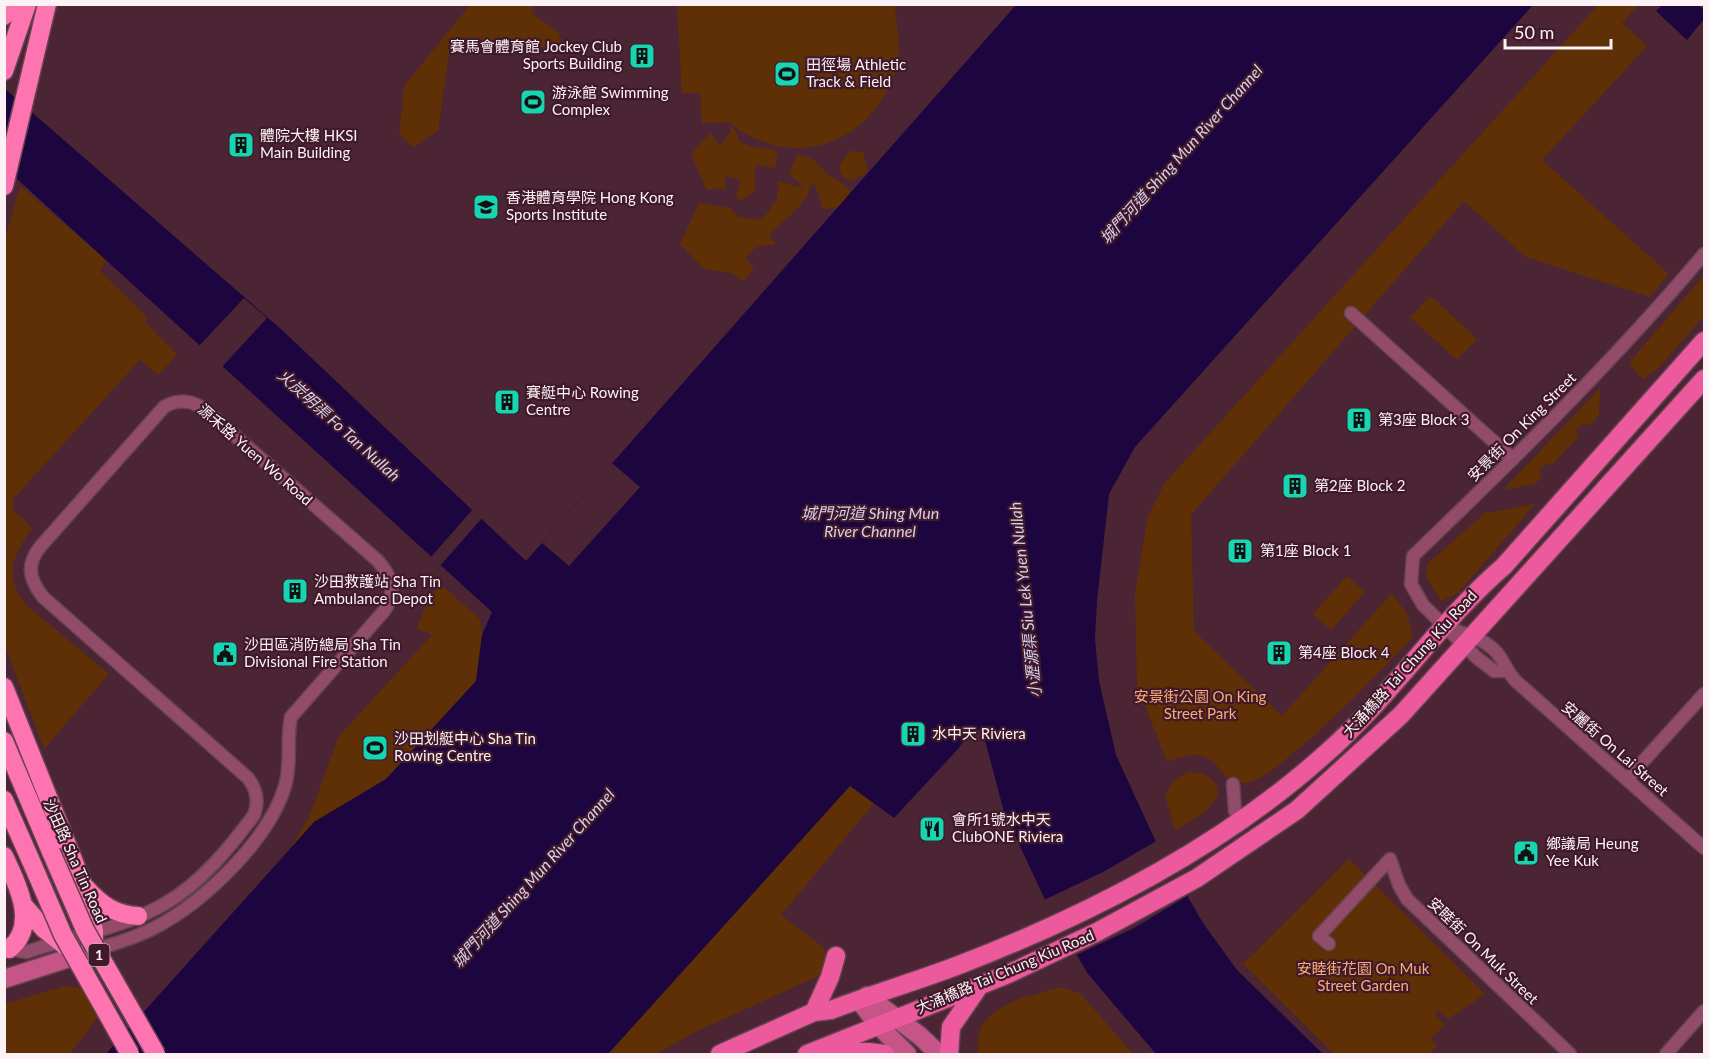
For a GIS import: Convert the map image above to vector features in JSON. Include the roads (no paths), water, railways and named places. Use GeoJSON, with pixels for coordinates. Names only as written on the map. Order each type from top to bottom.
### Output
{"type":"FeatureCollection","features":[{"type":"Feature","properties":{"kind":"highway"},"geometry":{"type":"LineString","coordinates":[[4,16],[9,4]]}},
{"type":"Feature","properties":{"kind":"highway"},"geometry":{"type":"LineString","coordinates":[[4,71],[27,4]]}},
{"type":"Feature","properties":{"kind":"highway"},"geometry":{"type":"LineString","coordinates":[[6,181],[47,4]]}},
{"type":"Feature","properties":{"kind":"highway"},"geometry":{"type":"LineString","coordinates":[[4,687],[83,885],[88,945],[59,942],[24,906],[8,863]]}},
{"type":"Feature","properties":{"kind":"highway","name":"沙田路 Sha Tin Road"},"geometry":{"type":"LineString","coordinates":[[4,741],[85,930],[156,1054]]}},
{"type":"Feature","properties":{"kind":"highway","name":"1"},"geometry":{"type":"LineString","coordinates":[[4,800],[63,934],[130,1054]]}},
{"type":"Feature","properties":{"kind":"highway"},"geometry":{"type":"LineString","coordinates":[[8,863],[23,879],[48,881],[66,872],[71,853]]}},
{"type":"Feature","properties":{"kind":"highway"},"geometry":{"type":"LineString","coordinates":[[83,885],[95,899],[108,908],[123,915],[138,916]]}},
{"type":"Feature","properties":{"kind":"highway"},"geometry":{"type":"LineString","coordinates":[[7,950],[18,937],[24,906]]}},
{"type":"Feature","properties":{"kind":"main road","name":"大涌橋路 Tai Chung Kiu Road"},"geometry":{"type":"LineString","coordinates":[[720,1054],[814,1012],[831,1011],[957,966],[1040,931],[1118,894],[1185,856],[1241,819],[1322,757],[1361,721],[1480,587],[1504,566],[1704,340]]}},
{"type":"Feature","properties":{"kind":"main road","name":"大涌橋路 Tai Chung Kiu Road"},"geometry":{"type":"LineString","coordinates":[[807,1054],[1053,954],[1197,878],[1297,810],[1337,776],[1401,714],[1704,379]]}},
{"type":"Feature","properties":{"kind":"main road","name":"源禾路 Yuen Wo Road"},"geometry":{"type":"LineString","coordinates":[[4,979],[88,945]]}},
{"type":"Feature","properties":{"kind":"main road"},"geometry":{"type":"LineString","coordinates":[[814,1012],[830,977],[836,956]]}},
{"type":"Feature","properties":{"kind":"main road"},"geometry":{"type":"LineString","coordinates":[[949,1054],[951,1027],[981,984]]}},
{"type":"Feature","properties":{"kind":"main road"},"geometry":{"type":"LineString","coordinates":[[863,998],[897,1017],[939,1054]]}},
{"type":"Feature","properties":{"kind":"main road"},"geometry":{"type":"LineString","coordinates":[[863,998],[878,1025],[907,1054]]}},
{"type":"Feature","properties":{"kind":"main road"},"geometry":{"type":"LineString","coordinates":[[825,1047],[885,1054]]}},
{"type":"Feature","properties":{"kind":"street","name":"安景街 On King Street"},"geometry":{"type":"LineString","coordinates":[[1445,628],[1423,605],[1411,584],[1413,556],[1647,321],[1704,254]]}},
{"type":"Feature","properties":{"kind":"street"},"geometry":{"type":"LineString","coordinates":[[1351,314],[1512,459]]}},
{"type":"Feature","properties":{"kind":"street","name":"源禾路 Yuen Wo Road"},"geometry":{"type":"LineString","coordinates":[[7,950],[27,952],[59,942],[88,945],[136,936],[176,915],[201,897],[236,862],[268,822],[281,796],[288,770],[288,730],[291,717],[297,707],[384,611],[392,596],[389,577],[377,560],[203,408],[186,402],[172,403],[164,407],[40,547],[29,568],[31,578],[43,597],[248,778],[256,791],[258,800],[254,815],[225,852],[175,897],[88,945]]}},
{"type":"Feature","properties":{"kind":"street","name":"安麗街 On Lai Street"},"geometry":{"type":"LineString","coordinates":[[1445,628],[1470,640],[1494,670],[1506,671],[1704,848]]}},
{"type":"Feature","properties":{"kind":"street"},"geometry":{"type":"LineString","coordinates":[[1627,779],[1704,694]]}},
{"type":"Feature","properties":{"kind":"street"},"geometry":{"type":"LineString","coordinates":[[1233,784],[1235,811],[1241,819]]}},
{"type":"Feature","properties":{"kind":"street","name":"安睦街 On Muk Street"},"geometry":{"type":"LineString","coordinates":[[1329,945],[1319,936],[1390,859],[1399,885],[1407,899],[1570,1054]]}},
{"type":"Feature","properties":{"kind":"street"},"geometry":{"type":"LineString","coordinates":[[1666,1054],[1704,1011]]}},
{"type":"Feature","properties":{"kind":"water","name":"城門河道 Shing Mun River Channel"},"geometry":{"type":"Polygon","coordinates":[[[1016,5],[1533,5],[1135,447],[1109,494],[1095,639],[1099,681],[1116,755],[1156,842],[1203,923],[1237,970],[1323,1054],[1156,1054],[1088,974],[1048,906],[1004,812],[982,729],[969,733],[958,749],[894,818],[850,786],[608,1054],[106,1054],[314,822],[386,779],[476,681],[482,635],[492,612],[5,168],[4,88],[282,330],[526,561],[1016,5]]]}},
{"type":"Feature","properties":{"kind":"water"},"geometry":{"type":"Polygon","coordinates":[[[1662,5],[1699,5],[1704,10],[1704,19],[1687,40],[1656,11],[1662,5]]]}},
{"type":"Feature","properties":{"kind":"place","name":"賽馬會體育館 Jockey Club Sports Building"},"geometry":{"type":"Point","coordinates":[642,56]}},
{"type":"Feature","properties":{"kind":"place","name":"田徑場 Athletic Track & Field"},"geometry":{"type":"Point","coordinates":[787,74]}},
{"type":"Feature","properties":{"kind":"place","name":"游泳館 Swimming Complex"},"geometry":{"type":"Point","coordinates":[533,102]}},
{"type":"Feature","properties":{"kind":"place","name":"體院大樓 HKSI Main Building"},"geometry":{"type":"Point","coordinates":[241,145]}},
{"type":"Feature","properties":{"kind":"place","name":"香港體育學院 Hong Kong Sports Institute"},"geometry":{"type":"Point","coordinates":[486,207]}},
{"type":"Feature","properties":{"kind":"place","name":"賽艇中心 Rowing Centre"},"geometry":{"type":"Point","coordinates":[507,402]}},
{"type":"Feature","properties":{"kind":"place","name":"第3座 Block 3"},"geometry":{"type":"Point","coordinates":[1359,420]}},
{"type":"Feature","properties":{"kind":"place","name":"第2座 Block 2"},"geometry":{"type":"Point","coordinates":[1295,486]}},
{"type":"Feature","properties":{"kind":"place","name":"第1座 Block 1"},"geometry":{"type":"Point","coordinates":[1240,551]}},
{"type":"Feature","properties":{"kind":"place","name":"沙田救護站 Sha Tin Ambulance Depot"},"geometry":{"type":"Point","coordinates":[295,591]}},
{"type":"Feature","properties":{"kind":"place","name":"第4座 Block 4"},"geometry":{"type":"Point","coordinates":[1279,653]}},
{"type":"Feature","properties":{"kind":"place","name":"沙田區消防總局 Sha Tin Divisional Fire Station"},"geometry":{"type":"Point","coordinates":[225,654]}},
{"type":"Feature","properties":{"kind":"place","name":"水中天 Riviera"},"geometry":{"type":"Point","coordinates":[913,734]}},
{"type":"Feature","properties":{"kind":"place","name":"沙田划艇中心 Sha Tin Rowing Centre"},"geometry":{"type":"Point","coordinates":[375,748]}},
{"type":"Feature","properties":{"kind":"place","name":"會所1號水中天 ClubONE Riviera"},"geometry":{"type":"Point","coordinates":[932,829]}},
{"type":"Feature","properties":{"kind":"place","name":"鄉議局 Heung Yee Kuk"},"geometry":{"type":"Point","coordinates":[1526,853]}},
{"type":"Feature","properties":{"kind":"water label","name":"火炭明渠 Fo Tan Nullah"},"geometry":{"type":"Point","coordinates":[339,425]}},
{"type":"Feature","properties":{"kind":"water label","name":"小瀝源渠 Siu Lek Yuen Nullah"},"geometry":{"type":"Point","coordinates":[1025,600]}},
{"type":"Feature","properties":{"kind":"park label","name":"安景街公園 On King Street Park"},"geometry":{"type":"Point","coordinates":[1200,706]}},
{"type":"Feature","properties":{"kind":"park label","name":"安睦街花園 On Muk Street Garden"},"geometry":{"type":"Point","coordinates":[1363,978]}}]}
